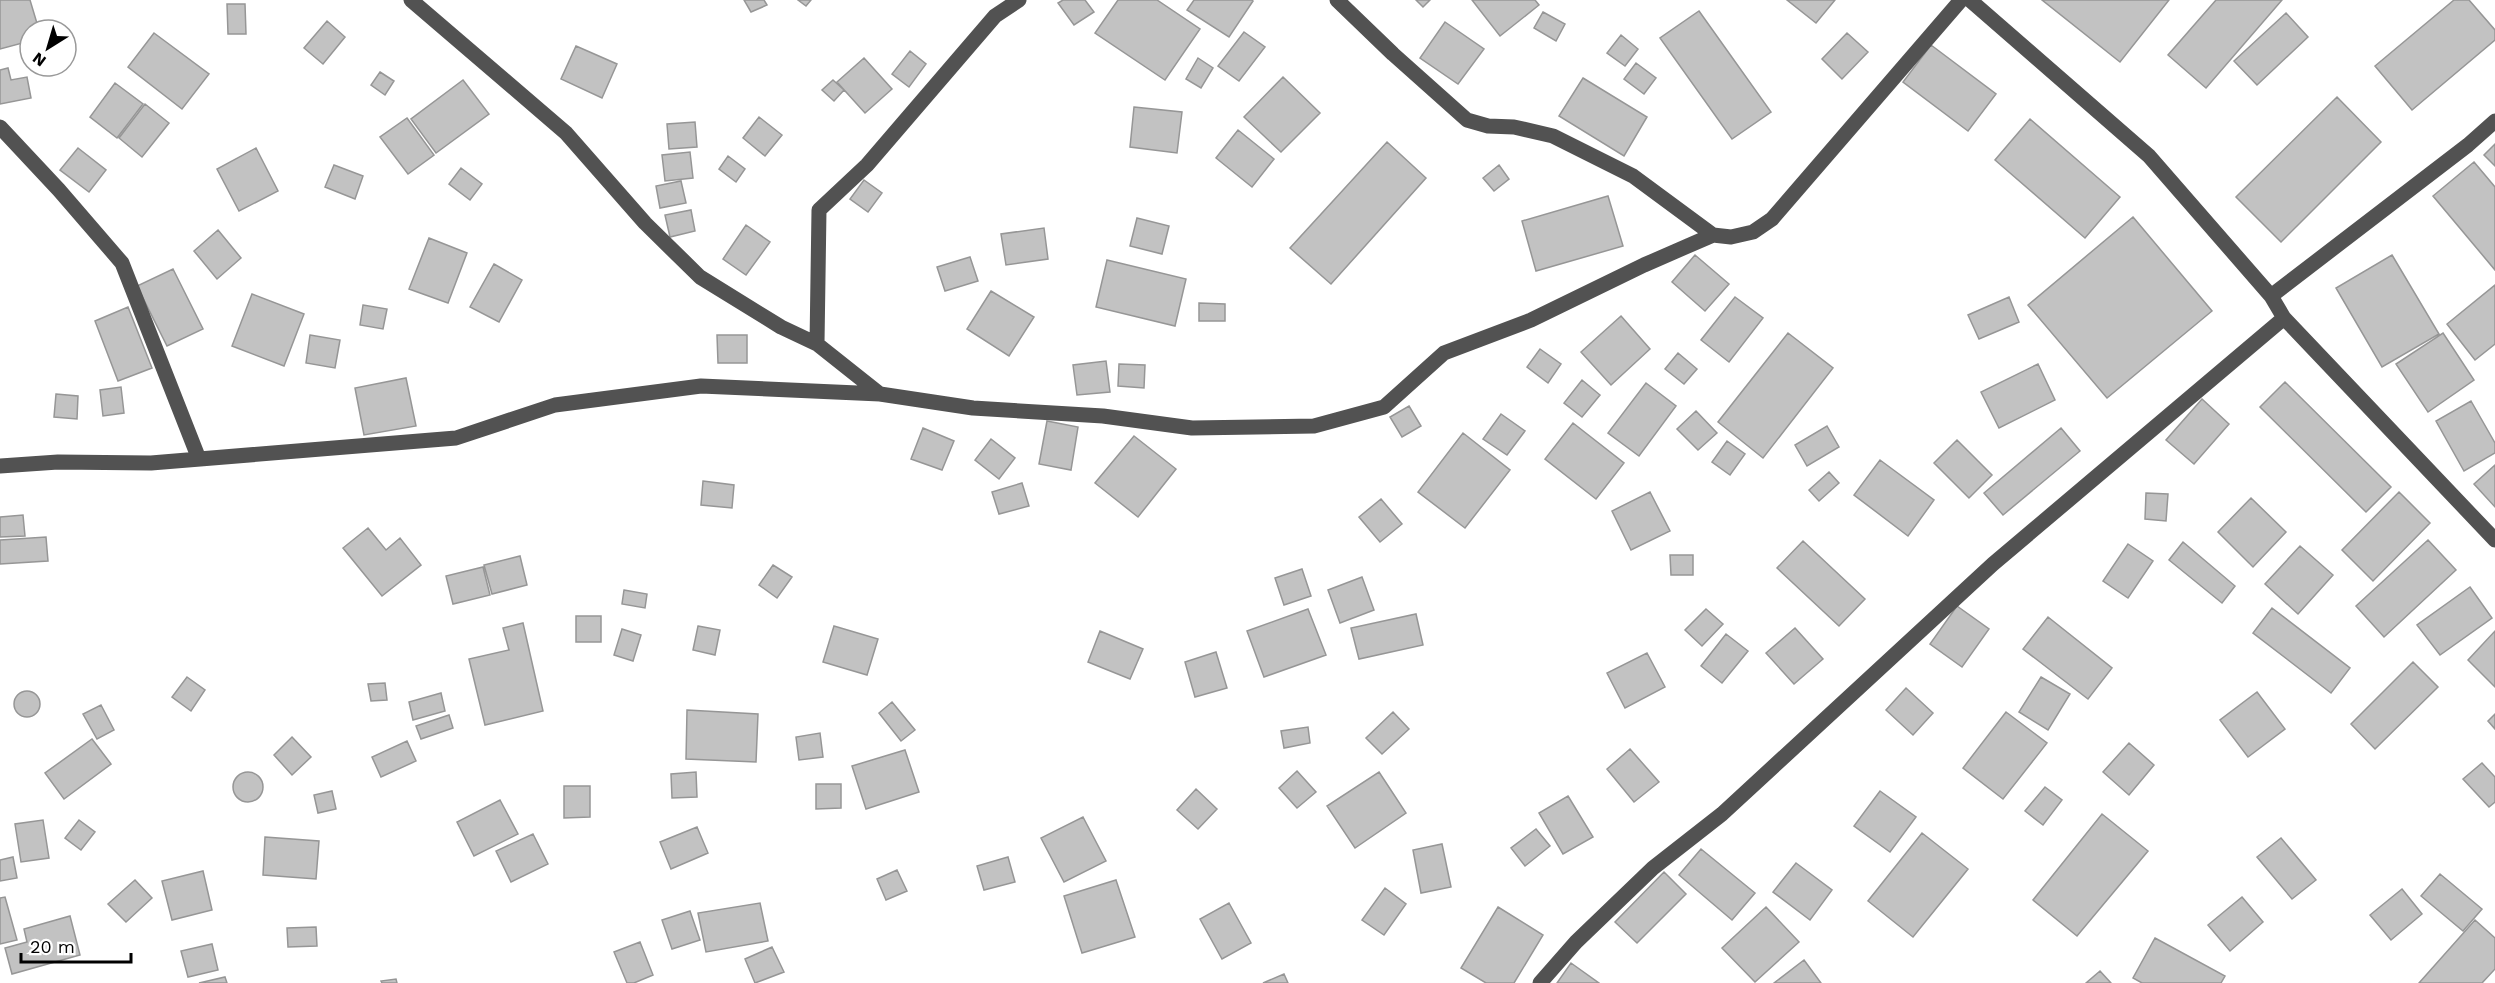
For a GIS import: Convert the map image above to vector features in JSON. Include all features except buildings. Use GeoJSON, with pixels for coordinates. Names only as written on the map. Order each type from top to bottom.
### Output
{"type":"FeatureCollection","features":[{"type":"Feature","properties":{"kind":"street"},"geometry":{"type":"LineString","coordinates":[[411,0],[566,133],[645,223],[700,277],[781,327],[817,344],[880,394]]}},
{"type":"Feature","properties":{"kind":"street"},"geometry":{"type":"LineString","coordinates":[[817,344],[819,210],[867,165],[995,16],[1020,0]]}},
{"type":"Feature","properties":{"kind":"street"},"geometry":{"type":"LineString","coordinates":[[1337,0],[1467,120],[1488,126],[1514,127],[1553,136],[1633,176],[1713,235]]}},
{"type":"Feature","properties":{"kind":"street"},"geometry":{"type":"LineString","coordinates":[[0,466],[58,462],[152,463],[456,438],[555,405],[701,386],[880,394],[973,408],[1103,416],[1192,429],[1314,426],[1384,407],[1444,353],[1532,320],[1644,265],[1713,235],[1731,237],[1753,232],[1772,219],[1960,0]]}},
{"type":"Feature","properties":{"kind":"street"},"geometry":{"type":"LineString","coordinates":[[1970,0],[2149,156],[2271,296],[2284,318],[2495,540]]}},
{"type":"Feature","properties":{"kind":"street"},"geometry":{"type":"LineString","coordinates":[[2271,296],[2468,145],[2495,120]]}},
{"type":"Feature","properties":{"kind":"street"},"geometry":{"type":"LineString","coordinates":[[0,127],[59,190],[122,263],[199,459]]}},
{"type":"Feature","properties":{"kind":"street"},"geometry":{"type":"LineString","coordinates":[[1540,983],[1576,942],[1653,868],[1722,814],[1993,564],[2284,318]]}}]}
